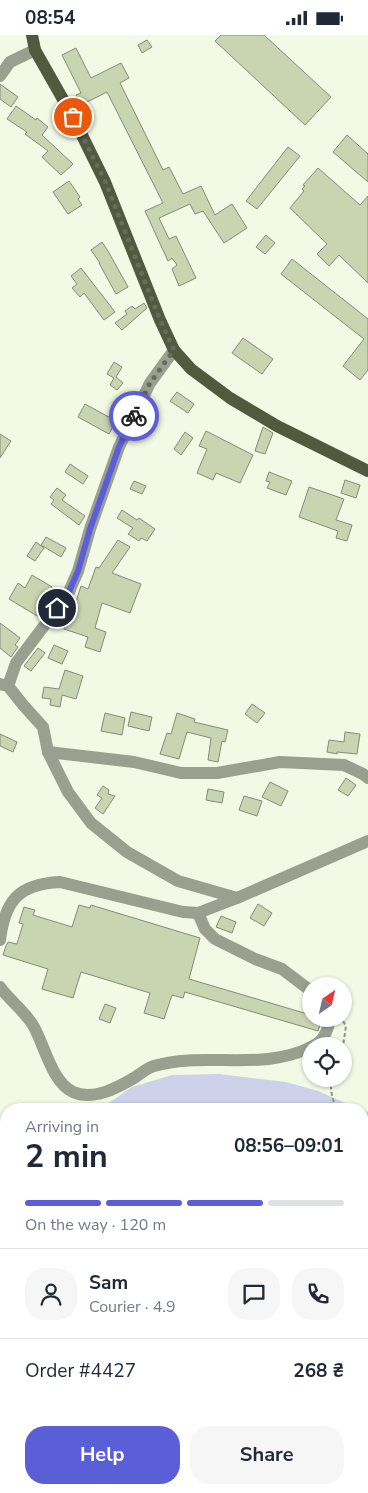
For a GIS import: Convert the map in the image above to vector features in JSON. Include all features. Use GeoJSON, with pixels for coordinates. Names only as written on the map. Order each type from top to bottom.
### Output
{"type":"FeatureCollection","features":[{"type":"Feature","properties":{"kind":"main road"},"geometry":{"type":"LineString","coordinates":[[32,35],[35,50],[73,117],[105,181],[160,320],[174,350],[192,369],[230,398],[277,426],[368,471]]}},
{"type":"Feature","properties":{"kind":"street"},"geometry":{"type":"LineString","coordinates":[[0,76],[10,62],[35,50]]}},
{"type":"Feature","properties":{"kind":"street"},"geometry":{"type":"LineString","coordinates":[[174,350],[150,383],[119,447],[90,529],[78,571],[68,594],[16,663],[4,685],[43,727],[48,752],[68,792],[91,823],[127,852],[178,881],[237,898]]}},
{"type":"Feature","properties":{"kind":"street"},"geometry":{"type":"LineString","coordinates":[[48,752],[134,763],[181,773],[217,773],[280,762],[344,765],[368,778]]}},
{"type":"Feature","properties":{"kind":"street"},"geometry":{"type":"LineString","coordinates":[[0,940],[8,908],[16,897],[28,887],[42,883],[60,881],[183,912],[198,913],[368,841]]}},
{"type":"Feature","properties":{"kind":"street"},"geometry":{"type":"LineString","coordinates":[[198,913],[205,929],[215,939],[255,959],[282,969],[302,984]]}},
{"type":"Feature","properties":{"kind":"street"},"geometry":{"type":"LineString","coordinates":[[0,987],[34,1026],[54,1071],[64,1085],[73,1091],[86,1095],[106,1091],[127,1082],[152,1067],[188,1060],[271,1059],[302,1052]]}},
{"type":"Feature","properties":{"kind":"path"},"geometry":{"type":"LineString","coordinates":[[330,1087],[334,1103]]}},
{"type":"Feature","properties":{"kind":"shaded area"},"geometry":{"type":"Polygon","coordinates":[[[219,1074],[286,1082],[318,1091],[345,1103],[109,1103],[132,1087],[172,1075],[219,1074]]]}},
{"type":"Feature","properties":{"kind":"building"},"geometry":{"type":"Polygon","coordinates":[[[221,35],[264,35],[331,97],[305,125],[215,41],[221,35]]]}},
{"type":"Feature","properties":{"kind":"building"},"geometry":{"type":"Polygon","coordinates":[[[147,40],[152,47],[142,53],[138,45],[147,40]]]}},
{"type":"Feature","properties":{"kind":"building"},"geometry":{"type":"Polygon","coordinates":[[[76,48],[91,78],[121,63],[129,78],[120,83],[163,170],[169,167],[183,194],[201,186],[215,215],[232,204],[247,228],[224,243],[203,211],[195,214],[190,204],[159,218],[169,239],[176,236],[196,278],[179,286],[172,269],[177,265],[172,258],[168,261],[145,211],[163,203],[107,92],[81,105],[76,95],[81,93],[62,55],[76,48]]]}},
{"type":"Feature","properties":{"kind":"building"},"geometry":{"type":"Polygon","coordinates":[[[0,84],[18,97],[11,107],[0,99],[0,84]]]}},
{"type":"Feature","properties":{"kind":"building"},"geometry":{"type":"Polygon","coordinates":[[[16,106],[48,127],[42,135],[73,164],[61,175],[42,157],[48,151],[25,134],[27,132],[7,119],[16,106]]]}},
{"type":"Feature","properties":{"kind":"building"},"geometry":{"type":"Polygon","coordinates":[[[347,135],[368,154],[368,182],[333,152],[347,135]]]}},
{"type":"Feature","properties":{"kind":"building"},"geometry":{"type":"Polygon","coordinates":[[[288,147],[300,156],[257,209],[246,201],[288,147]]]}},
{"type":"Feature","properties":{"kind":"building"},"geometry":{"type":"Polygon","coordinates":[[[318,168],[360,205],[368,196],[368,283],[339,255],[329,266],[317,254],[327,244],[290,208],[304,191],[302,189],[305,186],[303,185],[318,168]]]}},
{"type":"Feature","properties":{"kind":"building"},"geometry":{"type":"Polygon","coordinates":[[[69,181],[80,197],[78,199],[82,205],[68,214],[53,192],[69,181]]]}},
{"type":"Feature","properties":{"kind":"building"},"geometry":{"type":"Polygon","coordinates":[[[266,235],[275,243],[265,254],[256,247],[266,235]]]}},
{"type":"Feature","properties":{"kind":"building"},"geometry":{"type":"Polygon","coordinates":[[[102,242],[128,287],[116,294],[91,250],[102,242]]]}},
{"type":"Feature","properties":{"kind":"building"},"geometry":{"type":"Polygon","coordinates":[[[292,259],[368,319],[368,370],[360,380],[343,366],[364,339],[281,274],[292,259]]]}},
{"type":"Feature","properties":{"kind":"building"},"geometry":{"type":"Polygon","coordinates":[[[81,268],[115,312],[104,320],[84,293],[80,297],[72,288],[77,284],[71,276],[81,268]]]}},
{"type":"Feature","properties":{"kind":"building"},"geometry":{"type":"Polygon","coordinates":[[[144,303],[147,308],[122,330],[115,323],[127,314],[125,311],[132,306],[135,309],[144,303]]]}},
{"type":"Feature","properties":{"kind":"building"},"geometry":{"type":"Polygon","coordinates":[[[243,338],[273,359],[262,374],[232,353],[243,338]]]}},
{"type":"Feature","properties":{"kind":"building"},"geometry":{"type":"Polygon","coordinates":[[[114,362],[122,367],[116,377],[123,383],[117,390],[110,385],[114,378],[107,374],[114,362]]]}},
{"type":"Feature","properties":{"kind":"building"},"geometry":{"type":"Polygon","coordinates":[[[177,392],[194,404],[188,413],[170,401],[177,392]]]}},
{"type":"Feature","properties":{"kind":"building"},"geometry":{"type":"Polygon","coordinates":[[[85,404],[116,421],[109,434],[78,417],[85,404]]]}},
{"type":"Feature","properties":{"kind":"building"},"geometry":{"type":"Polygon","coordinates":[[[263,427],[273,433],[265,454],[255,451],[263,427]]]}},
{"type":"Feature","properties":{"kind":"building"},"geometry":{"type":"Polygon","coordinates":[[[206,431],[253,455],[240,483],[216,473],[213,480],[197,473],[207,449],[199,446],[206,431]]]}},
{"type":"Feature","properties":{"kind":"building"},"geometry":{"type":"Polygon","coordinates":[[[185,432],[193,438],[181,455],[174,449],[185,432]]]}},
{"type":"Feature","properties":{"kind":"building"},"geometry":{"type":"Polygon","coordinates":[[[0,434],[11,441],[0,458],[0,434]]]}},
{"type":"Feature","properties":{"kind":"building"},"geometry":{"type":"Polygon","coordinates":[[[70,464],[88,476],[83,484],[65,472],[70,464]]]}},
{"type":"Feature","properties":{"kind":"building"},"geometry":{"type":"Polygon","coordinates":[[[269,472],[292,481],[286,495],[267,488],[270,482],[266,481],[269,472]]]}},
{"type":"Feature","properties":{"kind":"building"},"geometry":{"type":"Polygon","coordinates":[[[345,480],[360,485],[356,498],[341,493],[345,480]]]}},
{"type":"Feature","properties":{"kind":"building"},"geometry":{"type":"Polygon","coordinates":[[[134,481],[146,486],[142,494],[130,489],[134,481]]]}},
{"type":"Feature","properties":{"kind":"building"},"geometry":{"type":"Polygon","coordinates":[[[309,487],[344,499],[336,520],[352,525],[347,541],[336,538],[338,531],[299,517],[309,487]]]}},
{"type":"Feature","properties":{"kind":"building"},"geometry":{"type":"Polygon","coordinates":[[[57,488],[66,495],[62,500],[85,516],[79,525],[51,504],[54,500],[50,497],[57,488]]]}},
{"type":"Feature","properties":{"kind":"building"},"geometry":{"type":"Polygon","coordinates":[[[122,510],[137,520],[139,518],[155,529],[147,541],[141,538],[139,541],[128,534],[133,528],[117,518],[122,510]]]}},
{"type":"Feature","properties":{"kind":"building"},"geometry":{"type":"Polygon","coordinates":[[[46,537],[66,548],[61,557],[41,545],[46,537]]]}},
{"type":"Feature","properties":{"kind":"building"},"geometry":{"type":"Polygon","coordinates":[[[118,540],[130,547],[112,573],[141,584],[130,613],[102,603],[95,628],[106,632],[100,652],[85,647],[88,637],[64,629],[68,616],[71,617],[81,586],[88,589],[96,567],[99,568],[118,540]]]}},
{"type":"Feature","properties":{"kind":"building"},"geometry":{"type":"Polygon","coordinates":[[[36,542],[44,548],[35,561],[27,556],[36,542]]]}},
{"type":"Feature","properties":{"kind":"building"},"geometry":{"type":"Polygon","coordinates":[[[32,575],[52,587],[42,605],[45,607],[39,617],[9,599],[18,583],[25,588],[32,575]]]}},
{"type":"Feature","properties":{"kind":"building"},"geometry":{"type":"Polygon","coordinates":[[[0,623],[20,638],[15,645],[18,647],[11,657],[0,648],[0,623]]]}},
{"type":"Feature","properties":{"kind":"building"},"geometry":{"type":"Polygon","coordinates":[[[54,645],[68,651],[62,664],[48,658],[54,645]]]}},
{"type":"Feature","properties":{"kind":"building"},"geometry":{"type":"Polygon","coordinates":[[[38,648],[45,653],[31,671],[24,666],[38,648]]]}},
{"type":"Feature","properties":{"kind":"building"},"geometry":{"type":"Polygon","coordinates":[[[65,670],[83,676],[76,699],[62,695],[60,707],[50,705],[51,699],[42,698],[44,687],[59,689],[65,670]]]}},
{"type":"Feature","properties":{"kind":"building"},"geometry":{"type":"Polygon","coordinates":[[[252,704],[265,713],[257,723],[245,714],[252,704]]]}},
{"type":"Feature","properties":{"kind":"building"},"geometry":{"type":"Polygon","coordinates":[[[131,712],[152,717],[149,731],[128,726],[131,712]]]}},
{"type":"Feature","properties":{"kind":"building"},"geometry":{"type":"Polygon","coordinates":[[[105,713],[125,718],[122,735],[101,731],[105,713]]]}},
{"type":"Feature","properties":{"kind":"building"},"geometry":{"type":"Polygon","coordinates":[[[177,713],[195,719],[194,722],[228,730],[225,742],[222,741],[218,762],[208,760],[211,738],[187,732],[179,759],[160,754],[167,733],[171,734],[177,713]]]}},
{"type":"Feature","properties":{"kind":"building"},"geometry":{"type":"Polygon","coordinates":[[[345,732],[360,734],[357,754],[327,752],[329,740],[344,742],[345,732]]]}},
{"type":"Feature","properties":{"kind":"building"},"geometry":{"type":"Polygon","coordinates":[[[0,734],[17,742],[13,752],[0,746],[0,734]]]}},
{"type":"Feature","properties":{"kind":"building"},"geometry":{"type":"Polygon","coordinates":[[[346,778],[356,785],[348,796],[338,790],[346,778]]]}},
{"type":"Feature","properties":{"kind":"building"},"geometry":{"type":"Polygon","coordinates":[[[270,782],[288,791],[281,806],[262,797],[270,782]]]}},
{"type":"Feature","properties":{"kind":"building"},"geometry":{"type":"Polygon","coordinates":[[[103,786],[109,790],[108,794],[115,796],[103,814],[95,808],[102,798],[97,795],[103,786]]]}},
{"type":"Feature","properties":{"kind":"building"},"geometry":{"type":"Polygon","coordinates":[[[208,789],[224,792],[222,803],[206,800],[208,789]]]}},
{"type":"Feature","properties":{"kind":"building"},"geometry":{"type":"Polygon","coordinates":[[[244,796],[262,801],[257,816],[239,810],[244,796]]]}},
{"type":"Feature","properties":{"kind":"building"},"geometry":{"type":"Polygon","coordinates":[[[258,904],[272,913],[264,926],[250,918],[258,904]]]}},
{"type":"Feature","properties":{"kind":"building"},"geometry":{"type":"Polygon","coordinates":[[[79,905],[90,908],[91,905],[200,938],[189,979],[302,1012],[302,1026],[185,992],[183,998],[172,995],[164,1019],[144,1013],[150,993],[81,972],[73,998],[42,989],[48,969],[3,955],[8,942],[17,944],[23,924],[19,923],[24,907],[35,910],[33,915],[72,927],[79,905]]]}},
{"type":"Feature","properties":{"kind":"building"},"geometry":{"type":"Polygon","coordinates":[[[221,916],[236,922],[232,933],[216,927],[221,916]]]}},
{"type":"Feature","properties":{"kind":"building"},"geometry":{"type":"Polygon","coordinates":[[[105,1004],[116,1008],[110,1023],[99,1019],[105,1004]]]}},
{"type":"Feature","properties":{"kind":"building"},"geometry":{"type":"Polygon","coordinates":[[[304,1027],[319,1027],[318,1031],[304,1027]]]}},
{"type":"Feature","properties":{"kind":"way so far"},"geometry":{"type":"LineString","coordinates":[[73,117],[105,181],[160,320],[174,350],[150,383],[134,416]]}},
{"type":"Feature","properties":{"kind":"route"},"geometry":{"type":"LineString","coordinates":[[57,608],[68,594],[78,571],[90,529],[119,447],[134,416]]}}]}
